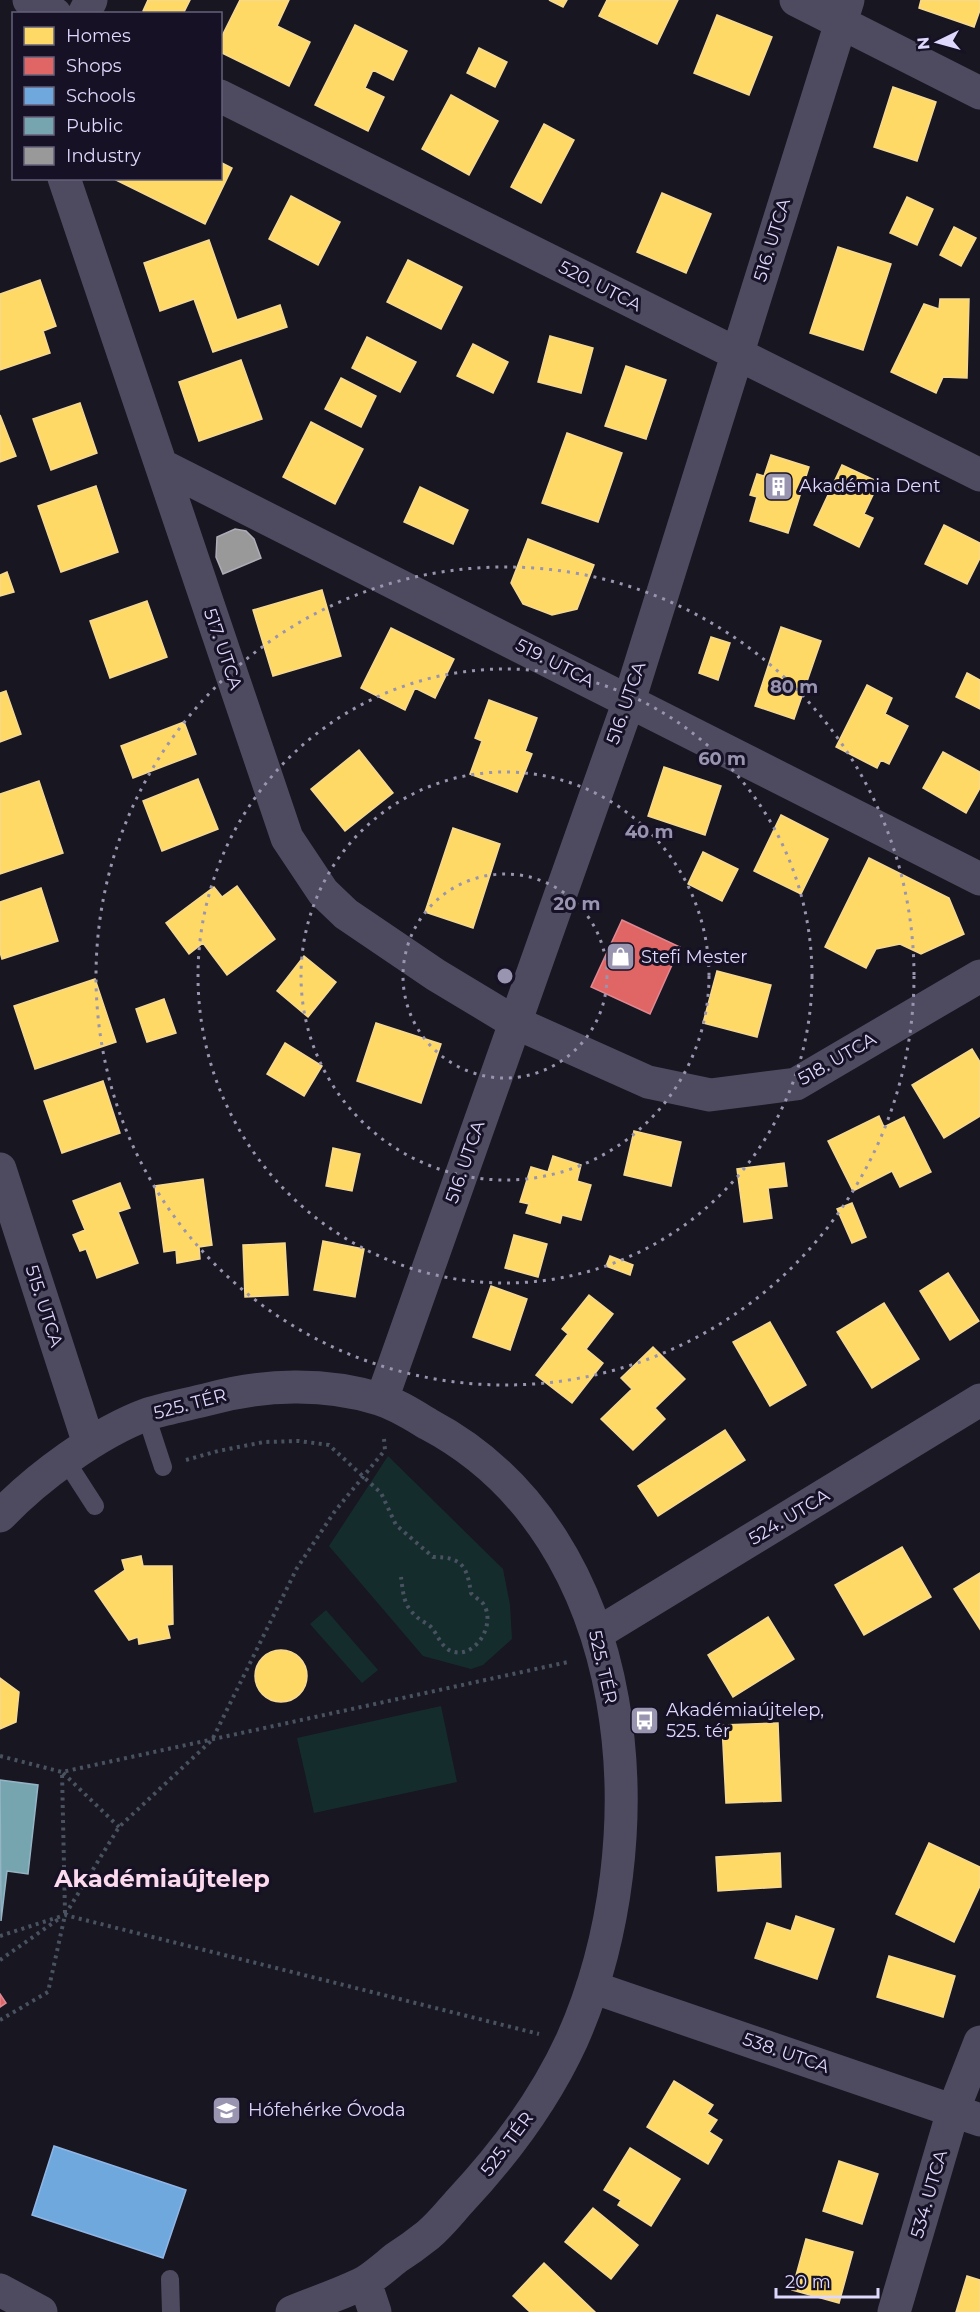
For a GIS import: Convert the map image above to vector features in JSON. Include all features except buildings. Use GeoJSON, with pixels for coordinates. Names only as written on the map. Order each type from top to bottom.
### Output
{"type":"FeatureCollection","features":[{"type":"Feature","properties":{"kind":"street"},"geometry":{"type":"LineString","coordinates":[[29,0],[51,12]]}},
{"type":"Feature","properties":{"kind":"street"},"geometry":{"type":"LineString","coordinates":[[796,0],[844,11],[980,93]]}},
{"type":"Feature","properties":{"kind":"street","name":"516. UTCA"},"geometry":{"type":"LineString","coordinates":[[382,1399],[629,701],[844,11]]}},
{"type":"Feature","properties":{"kind":"street","name":"520. UTCA"},"geometry":{"type":"LineString","coordinates":[[222,97],[980,475]]}},
{"type":"Feature","properties":{"kind":"street","name":"517. UTCA"},"geometry":{"type":"LineString","coordinates":[[65,180],[287,838],[323,892],[346,914],[436,975],[514,1022]]}},
{"type":"Feature","properties":{"kind":"street","name":"519. UTCA"},"geometry":{"type":"LineString","coordinates":[[161,465],[980,879]]}},
{"type":"Feature","properties":{"kind":"street","name":"518. UTCA"},"geometry":{"type":"LineString","coordinates":[[514,1022],[648,1082],[710,1095],[796,1084],[980,976]]}},
{"type":"Feature","properties":{"kind":"street","name":"515. UTCA"},"geometry":{"type":"LineString","coordinates":[[0,1169],[77,1452]]}},
{"type":"Feature","properties":{"kind":"street","name":"525. TÉR"},"geometry":{"type":"LineString","coordinates":[[0,1516],[21,1494],[77,1452],[146,1415],[240,1390],[316,1387],[382,1399],[460,1440],[510,1484],[556,1543],[601,1644],[612,1700],[621,1773],[620,1844],[610,1914],[592,1987],[571,2042],[539,2099],[491,2168],[370,2297],[292,2312]]}},
{"type":"Feature","properties":{"kind":"street","name":"524. UTCA"},"geometry":{"type":"LineString","coordinates":[[601,1644],[980,1400]]}},
{"type":"Feature","properties":{"kind":"street","name":"538. UTCA"},"geometry":{"type":"LineString","coordinates":[[592,1987],[967,2115]]}},
{"type":"Feature","properties":{"kind":"street","name":"534. UTCA"},"geometry":{"type":"LineString","coordinates":[[894,2312],[967,2115],[980,2042]]}},
{"type":"Feature","properties":{"kind":"street"},"geometry":{"type":"LineString","coordinates":[[0,2290],[41,2312]]}},
{"type":"Feature","properties":{"kind":"lane"},"geometry":{"type":"LineString","coordinates":[[146,1415],[163,1467]]}},
{"type":"Feature","properties":{"kind":"lane"},"geometry":{"type":"LineString","coordinates":[[77,1452],[95,1506]]}},
{"type":"Feature","properties":{"kind":"lane"},"geometry":{"type":"LineString","coordinates":[[170,2279],[171,2312]]}},
{"type":"Feature","properties":{"kind":"path"},"geometry":{"type":"LineString","coordinates":[[0,1960],[66,1915],[119,1827],[212,1740],[297,1568],[335,1511],[385,1450],[382,1399]]}},
{"type":"Feature","properties":{"kind":"path"},"geometry":{"type":"LineString","coordinates":[[163,1467],[218,1451],[264,1442],[299,1441],[329,1445],[381,1493],[396,1525],[433,1557],[447,1557],[459,1561],[468,1572],[471,1593],[484,1605],[487,1618],[483,1638],[474,1648],[458,1652],[449,1650],[441,1643],[433,1629],[406,1606],[401,1577]]}},
{"type":"Feature","properties":{"kind":"path"},"geometry":{"type":"LineString","coordinates":[[0,1756],[62,1772],[212,1740],[601,1644]]}},
{"type":"Feature","properties":{"kind":"path"},"geometry":{"type":"LineString","coordinates":[[62,1772],[119,1827]]}},
{"type":"Feature","properties":{"kind":"path"},"geometry":{"type":"LineString","coordinates":[[0,2020],[48,1992],[66,1915],[62,1772]]}},
{"type":"Feature","properties":{"kind":"path"},"geometry":{"type":"LineString","coordinates":[[0,1936],[66,1915],[571,2042]]}},
{"type":"Feature","properties":{"kind":"green space"},"geometry":{"type":"Polygon","coordinates":[[[388,1456],[503,1569],[510,1605],[512,1639],[483,1665],[471,1669],[423,1656],[329,1546],[388,1456]]]}},
{"type":"Feature","properties":{"kind":"green space"},"geometry":{"type":"Polygon","coordinates":[[[326,1610],[378,1670],[362,1683],[310,1624],[326,1610]]]}},
{"type":"Feature","properties":{"kind":"green space"},"geometry":{"type":"Polygon","coordinates":[[[441,1706],[457,1782],[314,1813],[297,1738],[441,1706]]]}},
{"type":"Feature","properties":{"kind":"place","name":"Akadémia Dent"},"geometry":{"type":"Point","coordinates":[778,486]}},
{"type":"Feature","properties":{"kind":"place","name":"Stefi Mester"},"geometry":{"type":"Point","coordinates":[620,957]}},
{"type":"Feature","properties":{"kind":"place","name":"Akadémiaújtelep, 525. tér"},"geometry":{"type":"Point","coordinates":[645,1720]}},
{"type":"Feature","properties":{"kind":"place","name":"Hófehérke Óvoda"},"geometry":{"type":"Point","coordinates":[227,2110]}},
{"type":"Feature","properties":{"kind":"district","name":"Akadémiaújtelep"},"geometry":{"type":"Point","coordinates":[162,1879]}}]}
